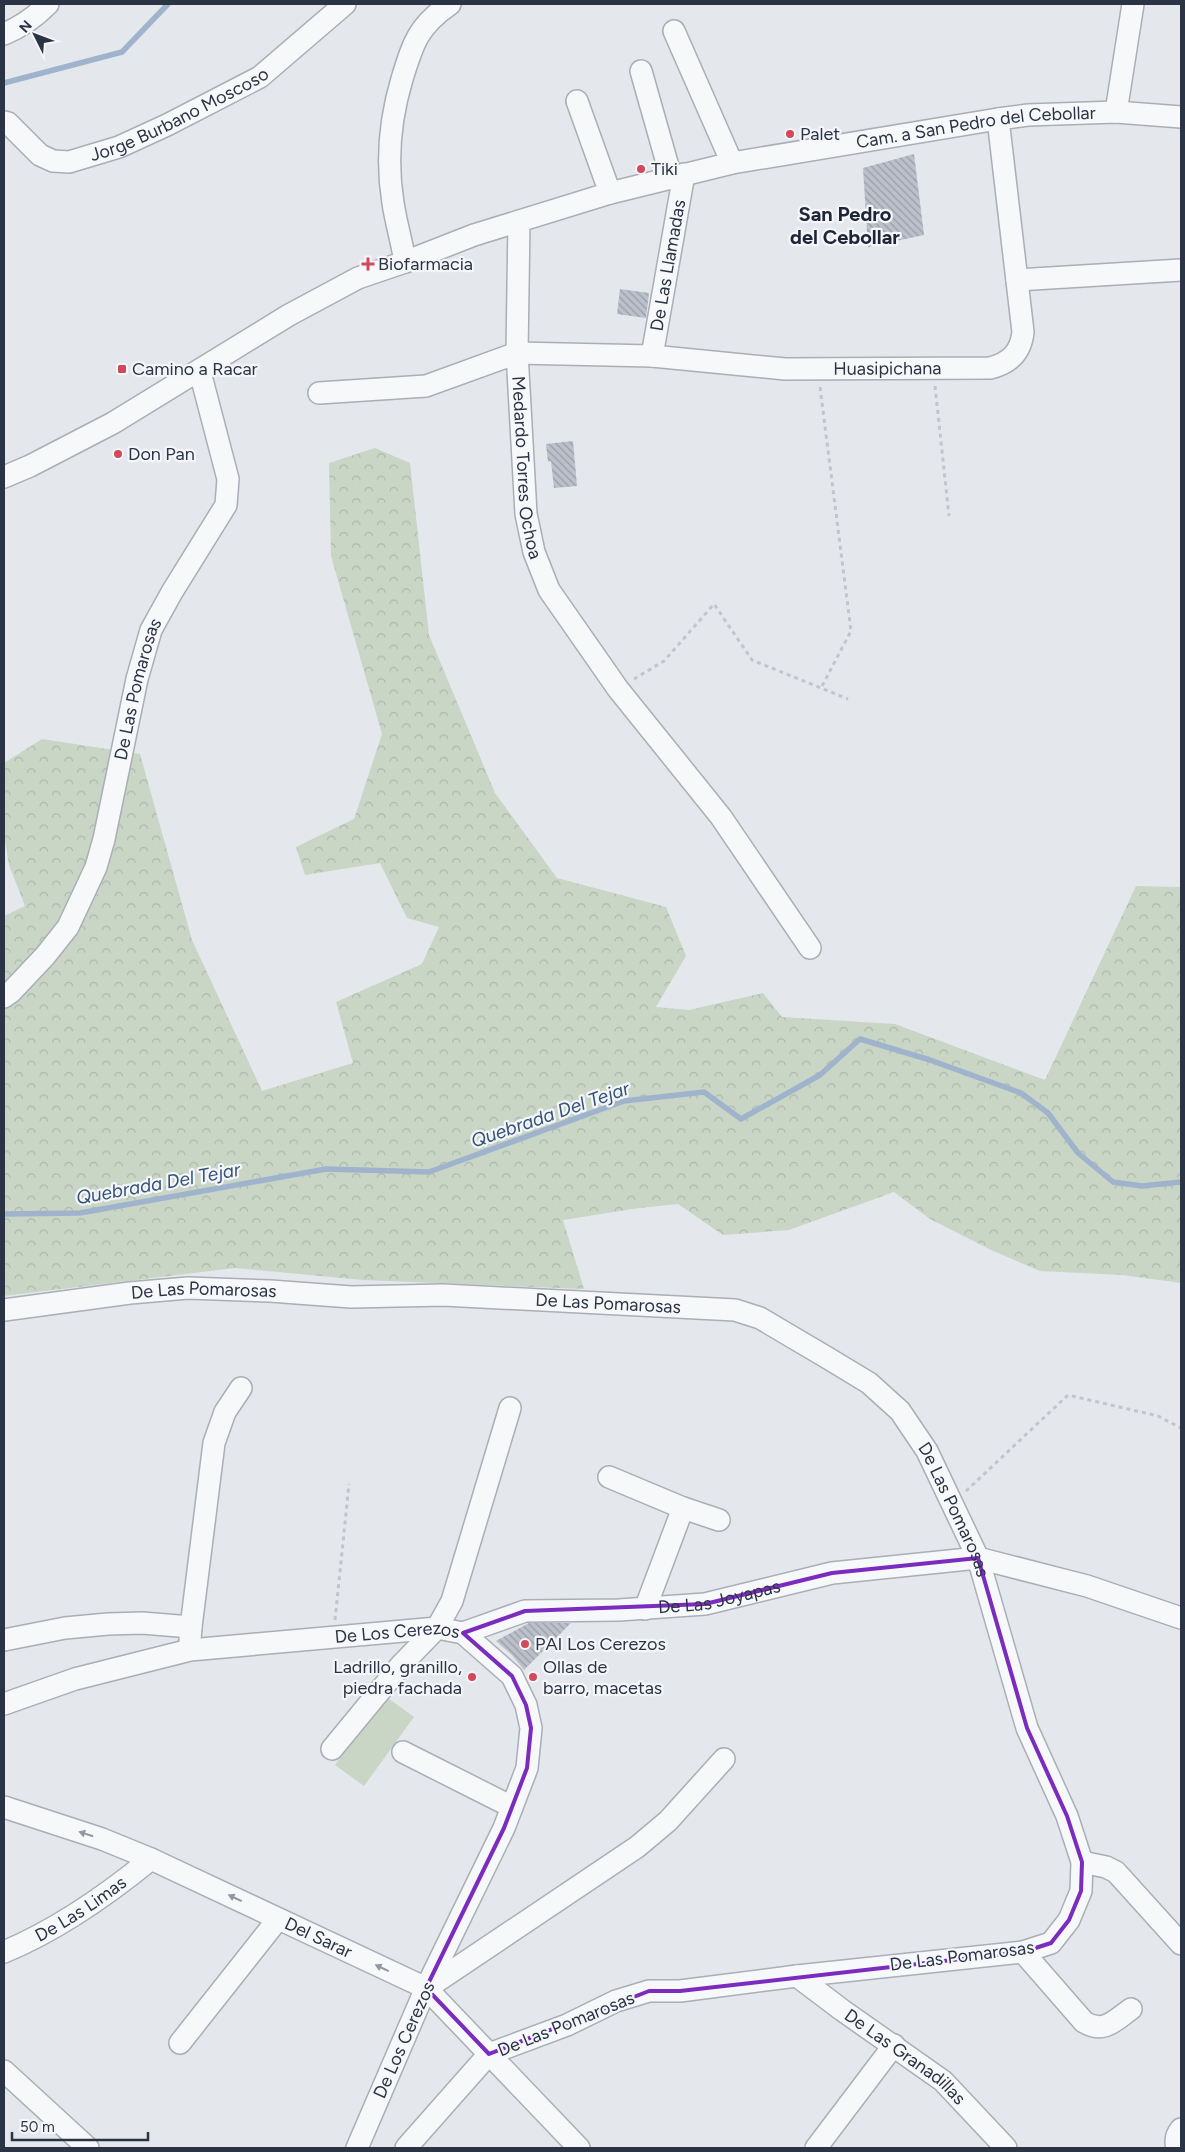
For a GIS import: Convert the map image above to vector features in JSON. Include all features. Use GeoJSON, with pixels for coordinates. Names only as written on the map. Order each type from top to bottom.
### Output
{"type":"FeatureCollection","features":[{"type":"Feature","properties":{"kind":"street"},"geometry":{"type":"LineString","coordinates":[[4,34],[20,28],[48,4]]}},
{"type":"Feature","properties":{"kind":"street","name":"Jorge Burbano Moscoso"},"geometry":{"type":"LineString","coordinates":[[4,122],[8,123],[40,156],[53,161],[70,162],[119,147],[167,125],[260,77],[345,4]]}},
{"type":"Feature","properties":{"kind":"street"},"geometry":{"type":"LineString","coordinates":[[405,262],[393,203],[390,135],[393,114],[409,52],[416,39],[435,14],[450,4]]}},
{"type":"Feature","properties":{"kind":"street"},"geometry":{"type":"LineString","coordinates":[[1116,112],[1133,4]]}},
{"type":"Feature","properties":{"kind":"street"},"geometry":{"type":"LineString","coordinates":[[674,31],[732,163]]}},
{"type":"Feature","properties":{"kind":"street"},"geometry":{"type":"LineString","coordinates":[[641,72],[677,176]]}},
{"type":"Feature","properties":{"kind":"street"},"geometry":{"type":"LineString","coordinates":[[577,101],[610,193]]}},
{"type":"Feature","properties":{"kind":"street","name":"Cam. a San Pedro del Cebollar"},"geometry":{"type":"LineString","coordinates":[[4,478],[113,423],[200,372],[289,315],[358,278],[474,235],[610,193],[732,163],[1028,115],[1116,112],[1181,117]]}},
{"type":"Feature","properties":{"kind":"street","name":"Huasipichana"},"geometry":{"type":"LineString","coordinates":[[517,353],[652,356],[785,369],[990,368],[1005,363],[1019,350],[1023,332],[998,119]]}},
{"type":"Feature","properties":{"kind":"street","name":"De Las Llamadas"},"geometry":{"type":"LineString","coordinates":[[652,356],[677,176]]}},
{"type":"Feature","properties":{"kind":"street","name":"Medardo Torres Ochoa"},"geometry":{"type":"LineString","coordinates":[[519,222],[517,353],[526,514],[534,552],[549,590],[618,689],[721,817],[810,948]]}},
{"type":"Feature","properties":{"kind":"street"},"geometry":{"type":"LineString","coordinates":[[1017,280],[1181,270]]}},
{"type":"Feature","properties":{"kind":"street"},"geometry":{"type":"LineString","coordinates":[[319,393],[426,386],[476,370],[517,353]]}},
{"type":"Feature","properties":{"kind":"street","name":"De Las Pomarosas"},"geometry":{"type":"LineString","coordinates":[[4,997],[39,962],[62,934],[96,867],[104,840],[137,679],[152,630],[172,592],[226,506],[228,479],[200,372]]}},
{"type":"Feature","properties":{"kind":"street","name":"De Las Pomarosas"},"geometry":{"type":"LineString","coordinates":[[4,1310],[188,1288],[270,1290],[351,1297],[443,1295],[735,1310],[760,1318],[868,1383],[900,1411],[927,1451],[978,1558],[1027,1728],[1067,1816],[1082,1862],[1081,1891],[1069,1920],[1051,1943],[1023,1952],[796,1976],[680,1991],[649,1991],[616,2001],[567,2025],[489,2054]]}},
{"type":"Feature","properties":{"kind":"street"},"geometry":{"type":"LineString","coordinates":[[190,1650],[191,1627],[214,1443],[225,1412],[242,1388]]}},
{"type":"Feature","properties":{"kind":"street"},"geometry":{"type":"LineString","coordinates":[[332,1749],[402,1664],[438,1628],[452,1601],[510,1408]]}},
{"type":"Feature","properties":{"kind":"street"},"geometry":{"type":"LineString","coordinates":[[609,1477],[683,1508],[719,1520]]}},
{"type":"Feature","properties":{"kind":"street"},"geometry":{"type":"LineString","coordinates":[[645,1609],[683,1508]]}},
{"type":"Feature","properties":{"kind":"street"},"geometry":{"type":"LineString","coordinates":[[978,1558],[1087,1586],[1181,1618]]}},
{"type":"Feature","properties":{"kind":"street","name":"De Las Joyapas"},"geometry":{"type":"LineString","coordinates":[[463,1633],[525,1611],[645,1609],[705,1604],[832,1573],[978,1558]]}},
{"type":"Feature","properties":{"kind":"street"},"geometry":{"type":"LineString","coordinates":[[4,1640],[65,1628],[108,1624],[142,1623],[191,1627]]}},
{"type":"Feature","properties":{"kind":"street","name":"De Los Cerezos"},"geometry":{"type":"LineString","coordinates":[[4,1704],[74,1679],[190,1650],[438,1628],[463,1633],[512,1676],[526,1705],[531,1728],[527,1768],[512,1807],[426,1988],[357,2148]]}},
{"type":"Feature","properties":{"kind":"street"},"geometry":{"type":"LineString","coordinates":[[403,1752],[512,1807]]}},
{"type":"Feature","properties":{"kind":"street"},"geometry":{"type":"LineString","coordinates":[[426,1988],[636,1847],[668,1821],[724,1760]]}},
{"type":"Feature","properties":{"kind":"street","name":"Del Sarar"},"geometry":{"type":"LineString","coordinates":[[4,1807],[102,1839],[151,1858],[426,1988],[580,2148]]}},
{"type":"Feature","properties":{"kind":"street","name":"De Las Limas"},"geometry":{"type":"LineString","coordinates":[[4,1952],[21,1945],[111,1892],[151,1858]]}},
{"type":"Feature","properties":{"kind":"street"},"geometry":{"type":"LineString","coordinates":[[1082,1862],[1106,1866],[1116,1872],[1181,1944]]}},
{"type":"Feature","properties":{"kind":"street"},"geometry":{"type":"LineString","coordinates":[[180,2043],[278,1919]]}},
{"type":"Feature","properties":{"kind":"street"},"geometry":{"type":"LineString","coordinates":[[1023,1952],[1084,2022],[1093,2027],[1105,2027],[1131,2009]]}},
{"type":"Feature","properties":{"kind":"street","name":"De Las Granadillas"},"geometry":{"type":"LineString","coordinates":[[796,1976],[943,2081],[1006,2148]]}},
{"type":"Feature","properties":{"kind":"street"},"geometry":{"type":"LineString","coordinates":[[816,2148],[894,2045]]}},
{"type":"Feature","properties":{"kind":"street"},"geometry":{"type":"LineString","coordinates":[[406,2148],[489,2054]]}},
{"type":"Feature","properties":{"kind":"street"},"geometry":{"type":"LineString","coordinates":[[4,2071],[88,2148]]}},
{"type":"Feature","properties":{"kind":"street"},"geometry":{"type":"LineString","coordinates":[[1177,2148],[1175,2142],[1181,2129]]}},
{"type":"Feature","properties":{"kind":"path"},"geometry":{"type":"LineString","coordinates":[[933,368],[949,516]]}},
{"type":"Feature","properties":{"kind":"path"},"geometry":{"type":"LineString","coordinates":[[817,369],[851,631],[821,688]]}},
{"type":"Feature","properties":{"kind":"path"},"geometry":{"type":"LineString","coordinates":[[618,689],[664,661],[714,604],[752,660],[848,699]]}},
{"type":"Feature","properties":{"kind":"path"},"geometry":{"type":"LineString","coordinates":[[952,1504],[1068,1395],[1158,1416],[1181,1428]]}},
{"type":"Feature","properties":{"kind":"path"},"geometry":{"type":"LineString","coordinates":[[333,1638],[348,1484]]}},
{"type":"Feature","properties":{"kind":"highlighted area"},"geometry":{"type":"Polygon","coordinates":[[[978,1558],[1027,1728],[1067,1816],[1082,1862],[1081,1891],[1069,1920],[1051,1943],[1023,1952],[680,1991],[649,1991],[489,2054],[426,1988],[504,1828],[527,1768],[531,1728],[526,1705],[512,1676],[463,1633],[525,1611],[705,1604],[832,1573],[978,1558]]]}},
{"type":"Feature","properties":{"kind":"green space"},"geometry":{"type":"Polygon","coordinates":[[[375,448],[410,463],[429,635],[495,793],[557,878],[666,907],[686,956],[656,1007],[689,1010],[763,993],[782,1017],[895,1024],[1045,1080],[1136,886],[1181,887],[1181,1283],[1122,1275],[1040,1271],[991,1250],[930,1219],[894,1192],[789,1230],[723,1235],[678,1204],[563,1220],[584,1289],[363,1280],[235,1268],[4,1296],[4,916],[25,906],[9,865],[4,834],[4,763],[42,739],[140,754],[192,940],[262,1091],[353,1063],[336,1002],[422,964],[439,927],[407,918],[380,863],[305,875],[296,847],[354,819],[382,734],[331,556],[329,463],[375,448]]]}},
{"type":"Feature","properties":{"kind":"green space"},"geometry":{"type":"Polygon","coordinates":[[[385,1696],[414,1717],[364,1786],[335,1765],[385,1696]]]}},
{"type":"Feature","properties":{"kind":"building"},"geometry":{"type":"Polygon","coordinates":[[[914,154],[924,235],[868,247],[863,168],[914,154]]]}},
{"type":"Feature","properties":{"kind":"building"},"geometry":{"type":"Polygon","coordinates":[[[620,289],[649,293],[646,318],[617,314],[620,289]]]}},
{"type":"Feature","properties":{"kind":"building"},"geometry":{"type":"Polygon","coordinates":[[[573,441],[577,486],[554,488],[551,461],[548,462],[546,444],[573,441]]]}},
{"type":"Feature","properties":{"kind":"building","name":"PAI Los Cerezos"},"geometry":{"type":"Polygon","coordinates":[[[529,1623],[571,1623],[524,1670],[512,1655],[496,1641],[529,1623]]]}},
{"type":"Feature","properties":{"kind":"waterway"},"geometry":{"type":"LineString","coordinates":[[4,83],[122,52],[168,4]]}},
{"type":"Feature","properties":{"kind":"waterway","name":"Quebrada Del Tejar"},"geometry":{"type":"LineString","coordinates":[[4,1214],[80,1213],[326,1169],[429,1172],[624,1101],[704,1092],[741,1119],[820,1075],[860,1039],[930,1060],[1021,1093],[1048,1113],[1078,1153],[1113,1182],[1142,1186],[1181,1182]]}},
{"type":"Feature","properties":{"kind":"place","name":"Palet"},"geometry":{"type":"Point","coordinates":[790,134]}},
{"type":"Feature","properties":{"kind":"place","name":"Tiki"},"geometry":{"type":"Point","coordinates":[641,169]}},
{"type":"Feature","properties":{"kind":"place","name":"Biofarmacia"},"geometry":{"type":"Point","coordinates":[368,264]}},
{"type":"Feature","properties":{"kind":"place","name":"Camino a Racar"},"geometry":{"type":"Point","coordinates":[122,369]}},
{"type":"Feature","properties":{"kind":"place","name":"Don Pan"},"geometry":{"type":"Point","coordinates":[118,454]}},
{"type":"Feature","properties":{"kind":"place","name":"PAI Los Cerezos"},"geometry":{"type":"Point","coordinates":[525,1644]}},
{"type":"Feature","properties":{"kind":"place","name":"Ladrillo, granillo, piedra fachada"},"geometry":{"type":"Point","coordinates":[472,1677]}},
{"type":"Feature","properties":{"kind":"place","name":"Ollas de barro, macetas"},"geometry":{"type":"Point","coordinates":[533,1677]}},
{"type":"Feature","properties":{"kind":"district","name":"San Pedro del Cebollar"},"geometry":{"type":"Point","coordinates":[845,226]}}]}
